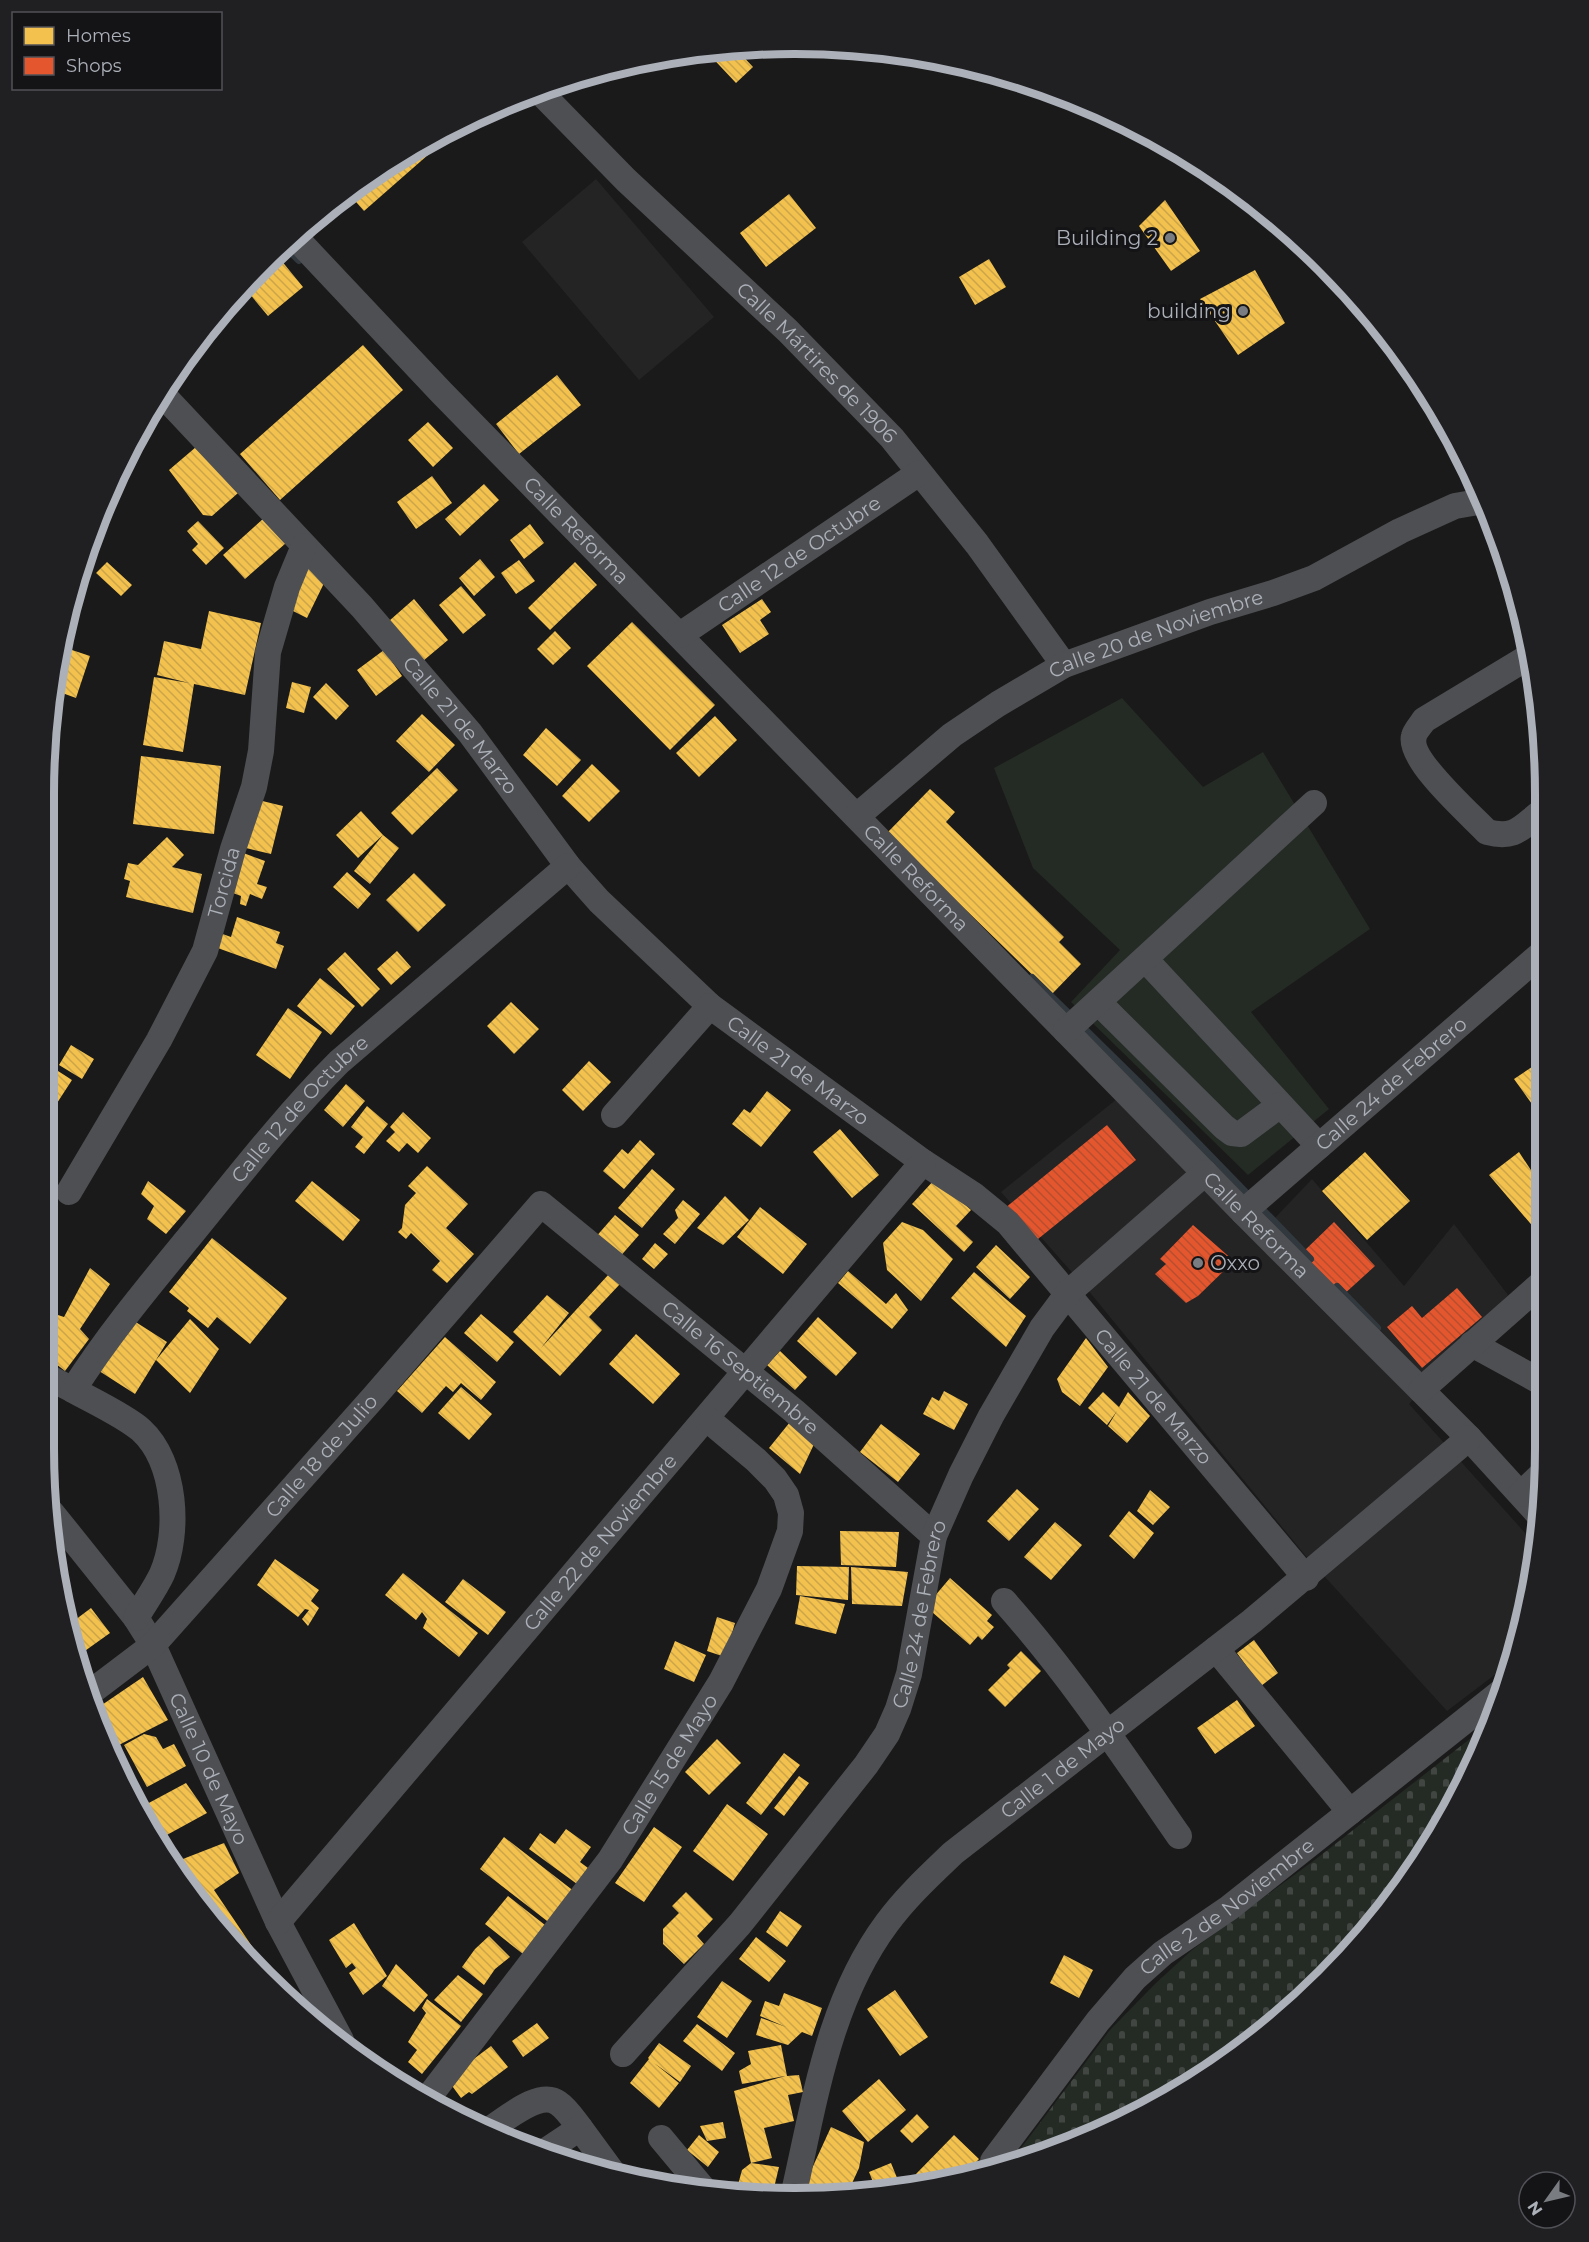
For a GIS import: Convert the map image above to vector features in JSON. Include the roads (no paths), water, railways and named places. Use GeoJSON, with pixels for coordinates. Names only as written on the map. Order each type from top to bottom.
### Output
{"type":"FeatureCollection","features":[{"type":"Feature","properties":{"kind":"street","name":"Calle Mártires de 1906"},"geometry":{"type":"LineString","coordinates":[[545,97],[634,188],[788,331],[892,438],[977,544],[1064,665]]}},
{"type":"Feature","properties":{"kind":"street","name":"Calle Reforma"},"geometry":{"type":"LineString","coordinates":[[301,243],[449,400],[1243,1212],[1469,1438],[1532,1507]]}},
{"type":"Feature","properties":{"kind":"street","name":"Calle 21 de Marzo"},"geometry":{"type":"LineString","coordinates":[[168,400],[362,608],[470,733],[568,866],[598,901],[710,1006],[1008,1222],[1306,1578]]}},
{"type":"Feature","properties":{"kind":"street","name":"Calle 12 de Octubre"},"geometry":{"type":"LineString","coordinates":[[680,635],[920,473]]}},
{"type":"Feature","properties":{"kind":"street","name":"Calle 20 de Noviembre"},"geometry":{"type":"LineString","coordinates":[[857,816],[952,735],[998,704],[1064,665],[1210,612],[1314,578],[1400,531],[1455,506],[1475,503]]}},
{"type":"Feature","properties":{"kind":"street","name":"Torcida"},"geometry":{"type":"LineString","coordinates":[[69,1192],[159,1040],[205,951],[233,849],[254,787],[261,751],[268,652],[287,587],[304,546]]}},
{"type":"Feature","properties":{"kind":"street"},"geometry":{"type":"LineString","coordinates":[[1523,660],[1424,720],[1413,736],[1414,749],[1423,765],[1487,832],[1501,836],[1510,834],[1535,817]]}},
{"type":"Feature","properties":{"kind":"street"},"geometry":{"type":"LineString","coordinates":[[1066,1031],[1314,803]]}},
{"type":"Feature","properties":{"kind":"street","name":"Calle 12 de Octubre"},"geometry":{"type":"LineString","coordinates":[[73,1390],[101,1346],[246,1166],[316,1085],[339,1062],[568,866]]}},
{"type":"Feature","properties":{"kind":"street"},"geometry":{"type":"LineString","coordinates":[[1145,959],[1318,1146]]}},
{"type":"Feature","properties":{"kind":"street","name":"Calle 24 de Febrero"},"geometry":{"type":"LineString","coordinates":[[1243,1212],[1535,959]]}},
{"type":"Feature","properties":{"kind":"street"},"geometry":{"type":"LineString","coordinates":[[1098,1002],[1232,1133],[1241,1134],[1280,1105]]}},
{"type":"Feature","properties":{"kind":"street"},"geometry":{"type":"LineString","coordinates":[[614,1115],[710,1006]]}},
{"type":"Feature","properties":{"kind":"street","name":"Calle 22 de Noviembre"},"geometry":{"type":"LineString","coordinates":[[278,1922],[923,1162]]}},
{"type":"Feature","properties":{"kind":"street","name":"Calle 24 de Febrero"},"geometry":{"type":"LineString","coordinates":[[623,2054],[740,1924],[866,1765],[887,1734],[909,1674],[934,1536],[961,1474],[991,1416],[1042,1328],[1068,1293],[1205,1173]]}},
{"type":"Feature","properties":{"kind":"street","name":"Calle 16 Septiembre"},"geometry":{"type":"LineString","coordinates":[[541,1204],[794,1411],[934,1536]]}},
{"type":"Feature","properties":{"kind":"street","name":"Calle 18 de Julio"},"geometry":{"type":"LineString","coordinates":[[94,1689],[153,1645],[373,1398],[541,1204]]}},
{"type":"Feature","properties":{"kind":"street"},"geometry":{"type":"LineString","coordinates":[[1421,1390],[1535,1289]]}},
{"type":"Feature","properties":{"kind":"street"},"geometry":{"type":"LineString","coordinates":[[1472,1344],[1535,1379]]}},
{"type":"Feature","properties":{"kind":"street"},"geometry":{"type":"LineString","coordinates":[[54,1380],[140,1430],[160,1455],[167,1471],[171,1489],[169,1548],[162,1574],[136,1618]]}},
{"type":"Feature","properties":{"kind":"street","name":"Calle 15 de Mayo"},"geometry":{"type":"LineString","coordinates":[[432,2093],[610,1860],[721,1682],[770,1589],[790,1531],[791,1513],[786,1495],[775,1479],[756,1460],[706,1418]]}},
{"type":"Feature","properties":{"kind":"street","name":"Calle 1 de Mayo"},"geometry":{"type":"LineString","coordinates":[[795,2188],[834,2028],[845,1995],[869,1949],[910,1894],[953,1853],[1306,1578],[1469,1438]]}},
{"type":"Feature","properties":{"kind":"street"},"geometry":{"type":"LineString","coordinates":[[1521,1494],[1534,1482]]}},
{"type":"Feature","properties":{"kind":"street","name":"Calle 10 de Mayo"},"geometry":{"type":"LineString","coordinates":[[58,1521],[136,1618],[153,1645],[278,1922],[332,2026]]}},
{"type":"Feature","properties":{"kind":"street"},"geometry":{"type":"LineString","coordinates":[[1004,1601],[1032,1632],[1107,1732],[1179,1836]]}},
{"type":"Feature","properties":{"kind":"street"},"geometry":{"type":"LineString","coordinates":[[1216,1649],[1350,1812]]}},
{"type":"Feature","properties":{"kind":"street","name":"Calle 2 de Noviembre"},"geometry":{"type":"LineString","coordinates":[[993,2161],[1098,2021],[1136,1978],[1163,1953],[1229,1908],[1491,1700]]}},
{"type":"Feature","properties":{"kind":"street"},"geometry":{"type":"LineString","coordinates":[[496,2125],[532,2102],[546,2098],[559,2103],[606,2164]]}},
{"type":"Feature","properties":{"kind":"street"},"geometry":{"type":"LineString","coordinates":[[551,2147],[580,2128]]}},
{"type":"Feature","properties":{"kind":"street"},"geometry":{"type":"LineString","coordinates":[[661,2138],[698,2182]]}},
{"type":"Feature","properties":{"kind":"waterway"},"geometry":{"type":"LineString","coordinates":[[291,252],[299,260]]}},
{"type":"Feature","properties":{"kind":"waterway"},"geometry":{"type":"LineString","coordinates":[[1032,978],[1138,1082],[1310,1259]]}},
{"type":"Feature","properties":{"kind":"waterway"},"geometry":{"type":"LineString","coordinates":[[1337,1287],[1377,1328]]}},
{"type":"Feature","properties":{"kind":"place","name":"Building 2"},"geometry":{"type":"Point","coordinates":[1170,238]}},
{"type":"Feature","properties":{"kind":"place","name":"building"},"geometry":{"type":"Point","coordinates":[1243,311]}},
{"type":"Feature","properties":{"kind":"place","name":"Oxxo"},"geometry":{"type":"Point","coordinates":[1198,1263]}}]}
